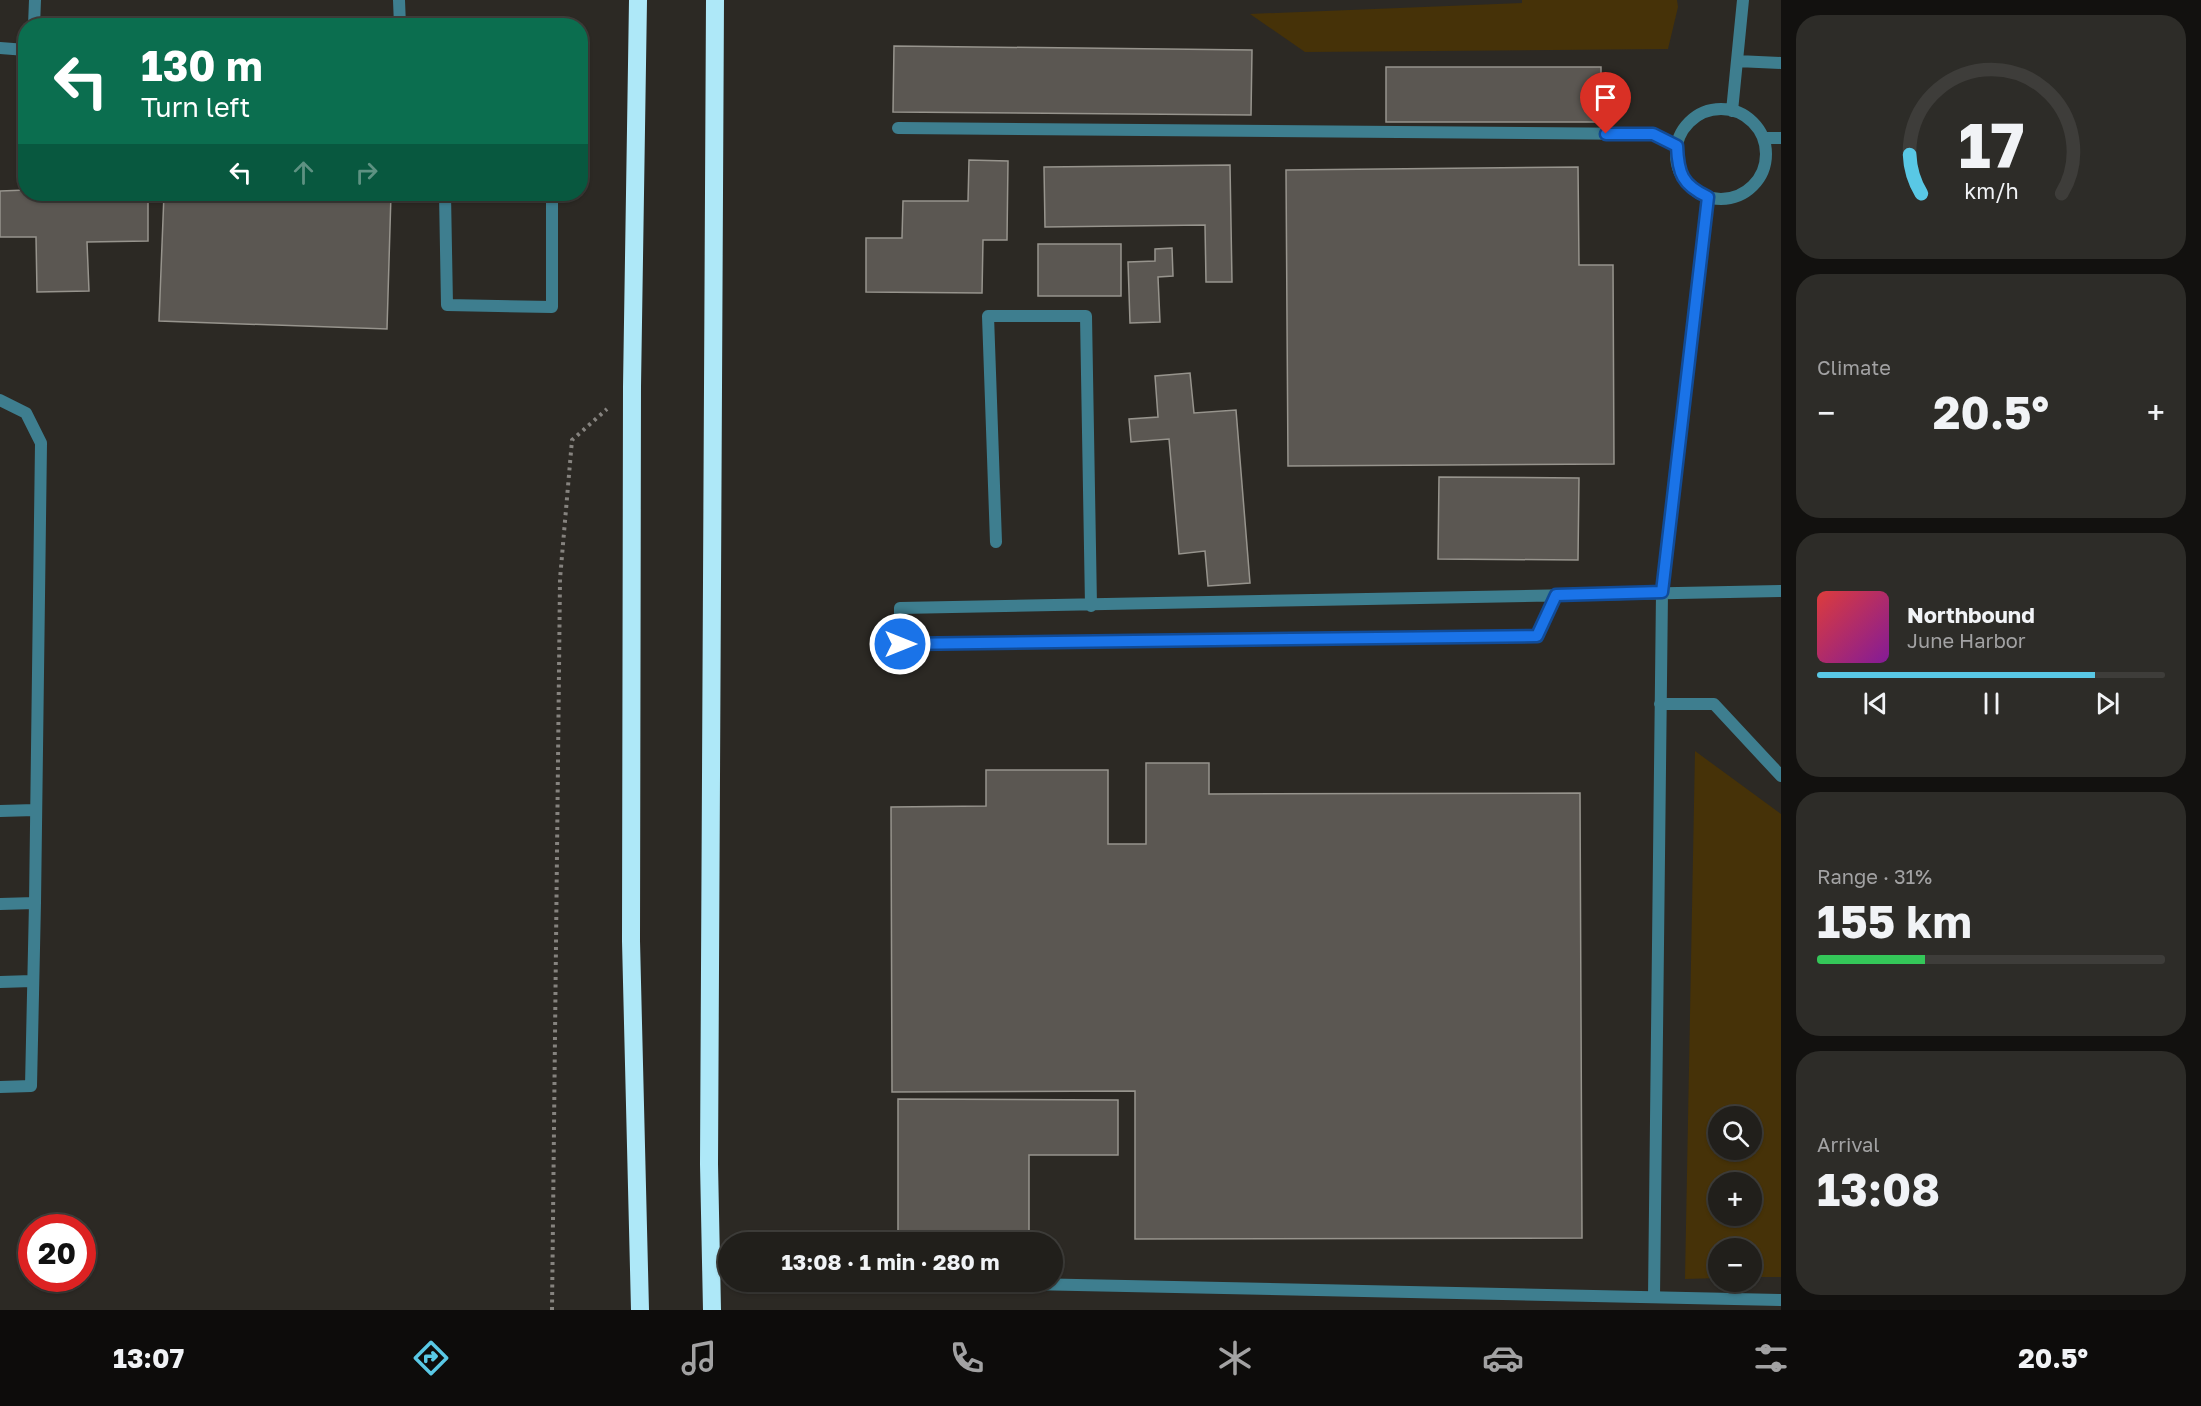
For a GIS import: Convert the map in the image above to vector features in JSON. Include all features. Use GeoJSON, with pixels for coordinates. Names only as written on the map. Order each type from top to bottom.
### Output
{"type":"FeatureCollection","features":[{"type":"Feature","properties":{"kind":"highway"},"geometry":{"type":"LineString","coordinates":[[638,0],[632,387],[631,940],[640,1310]]}},
{"type":"Feature","properties":{"kind":"highway"},"geometry":{"type":"LineString","coordinates":[[712,1310],[709,1152],[715,0]]}},
{"type":"Feature","properties":{"kind":"lane"},"geometry":{"type":"LineString","coordinates":[[34,18],[35,0]]}},
{"type":"Feature","properties":{"kind":"lane"},"geometry":{"type":"LineString","coordinates":[[399,0],[400,18]]}},
{"type":"Feature","properties":{"kind":"lane"},"geometry":{"type":"LineString","coordinates":[[1732,111],[1743,0]]}},
{"type":"Feature","properties":{"kind":"lane"},"geometry":{"type":"LineString","coordinates":[[0,48],[18,49]]}},
{"type":"Feature","properties":{"kind":"lane"},"geometry":{"type":"LineString","coordinates":[[1737,61],[1781,63]]}},
{"type":"Feature","properties":{"kind":"lane"},"geometry":{"type":"LineString","coordinates":[[1716,110],[1732,111],[1743,115],[1755,125],[1763,138],[1766,152],[1764,168],[1757,182],[1739,195],[1724,199],[1708,197],[1694,190],[1685,181],[1678,167],[1677,146],[1682,131],[1701,114],[1716,110]]}},
{"type":"Feature","properties":{"kind":"lane"},"geometry":{"type":"LineString","coordinates":[[898,128],[1653,134],[1677,146]]}},
{"type":"Feature","properties":{"kind":"lane"},"geometry":{"type":"LineString","coordinates":[[1763,138],[1781,138]]}},
{"type":"Feature","properties":{"kind":"lane"},"geometry":{"type":"LineString","coordinates":[[1654,1297],[1662,592],[1708,197]]}},
{"type":"Feature","properties":{"kind":"lane"},"geometry":{"type":"LineString","coordinates":[[445,201],[447,305],[552,307],[552,201]]}},
{"type":"Feature","properties":{"kind":"lane"},"geometry":{"type":"LineString","coordinates":[[996,542],[988,316],[1086,316],[1091,606]]}},
{"type":"Feature","properties":{"kind":"lane"},"geometry":{"type":"LineString","coordinates":[[0,400],[26,413],[41,443],[31,1086],[0,1087]]}},
{"type":"Feature","properties":{"kind":"lane"},"geometry":{"type":"LineString","coordinates":[[1556,595],[1537,636],[900,644],[900,608],[1091,606],[1662,592],[1781,591]]}},
{"type":"Feature","properties":{"kind":"lane"},"geometry":{"type":"LineString","coordinates":[[1660,704],[1714,704],[1781,776]]}},
{"type":"Feature","properties":{"kind":"lane"},"geometry":{"type":"LineString","coordinates":[[0,811],[35,810]]}},
{"type":"Feature","properties":{"kind":"lane"},"geometry":{"type":"LineString","coordinates":[[0,904],[35,903]]}},
{"type":"Feature","properties":{"kind":"lane"},"geometry":{"type":"LineString","coordinates":[[0,982],[32,981]]}},
{"type":"Feature","properties":{"kind":"lane"},"geometry":{"type":"LineString","coordinates":[[1063,1285],[1781,1300]]}},
{"type":"Feature","properties":{"kind":"path"},"geometry":{"type":"LineString","coordinates":[[552,1310],[561,568],[572,440],[632,387]]}},
{"type":"Feature","properties":{"kind":"shaded area"},"geometry":{"type":"Polygon","coordinates":[[[1522,0],[1677,0],[1678,7],[1668,49],[1305,52],[1250,14],[1522,3],[1522,0]]]}},
{"type":"Feature","properties":{"kind":"shaded area"},"geometry":{"type":"Polygon","coordinates":[[[1695,751],[1781,814],[1781,1277],[1762,1277],[1762,1238],[1708,1238],[1708,1278],[1685,1279],[1695,751]]]}},
{"type":"Feature","properties":{"kind":"building"},"geometry":{"type":"Polygon","coordinates":[[[894,46],[1252,50],[1251,115],[893,112],[894,46]]]}},
{"type":"Feature","properties":{"kind":"building"},"geometry":{"type":"Polygon","coordinates":[[[1386,67],[1601,67],[1601,122],[1386,122],[1386,67]]]}},
{"type":"Feature","properties":{"kind":"building"},"geometry":{"type":"Polygon","coordinates":[[[969,160],[1008,161],[1007,240],[983,240],[982,293],[866,292],[866,238],[902,238],[903,201],[968,201],[969,160]]]}},
{"type":"Feature","properties":{"kind":"building"},"geometry":{"type":"Polygon","coordinates":[[[1230,165],[1232,282],[1206,282],[1205,225],[1045,227],[1044,167],[1230,165]]]}},
{"type":"Feature","properties":{"kind":"building"},"geometry":{"type":"Polygon","coordinates":[[[1578,167],[1579,265],[1613,265],[1614,464],[1288,466],[1286,170],[1578,167]]]}},
{"type":"Feature","properties":{"kind":"building"},"geometry":{"type":"Polygon","coordinates":[[[18,190],[18,201],[148,201],[148,241],[87,242],[89,291],[37,292],[36,237],[0,237],[0,191],[18,190]]]}},
{"type":"Feature","properties":{"kind":"building"},"geometry":{"type":"Polygon","coordinates":[[[164,201],[391,201],[387,329],[159,321],[164,201]]]}},
{"type":"Feature","properties":{"kind":"building"},"geometry":{"type":"Polygon","coordinates":[[[1038,244],[1121,244],[1121,296],[1038,296],[1038,244]]]}},
{"type":"Feature","properties":{"kind":"building"},"geometry":{"type":"Polygon","coordinates":[[[1172,248],[1173,276],[1158,277],[1160,322],[1130,323],[1128,262],[1155,261],[1155,249],[1172,248]]]}},
{"type":"Feature","properties":{"kind":"building"},"geometry":{"type":"Polygon","coordinates":[[[1190,373],[1194,413],[1236,410],[1250,583],[1208,586],[1205,551],[1179,554],[1169,439],[1131,442],[1129,419],[1158,417],[1155,376],[1190,373]]]}},
{"type":"Feature","properties":{"kind":"building"},"geometry":{"type":"Polygon","coordinates":[[[1439,477],[1579,478],[1578,560],[1438,559],[1439,477]]]}},
{"type":"Feature","properties":{"kind":"building"},"geometry":{"type":"Polygon","coordinates":[[[1146,763],[1209,763],[1209,794],[1580,793],[1582,1238],[1135,1239],[1135,1091],[892,1092],[891,807],[986,806],[986,770],[1108,770],[1108,844],[1146,844],[1146,763]]]}},
{"type":"Feature","properties":{"kind":"building"},"geometry":{"type":"Polygon","coordinates":[[[898,1099],[1118,1100],[1118,1155],[1029,1155],[1029,1232],[898,1232],[898,1099]]]}},
{"type":"Feature","properties":{"kind":"route"},"geometry":{"type":"LineString","coordinates":[[900,644],[1537,636],[1556,595],[1662,592],[1708,197],[1694,190],[1685,181],[1678,167],[1677,146],[1653,134],[1606,134]]}}]}
